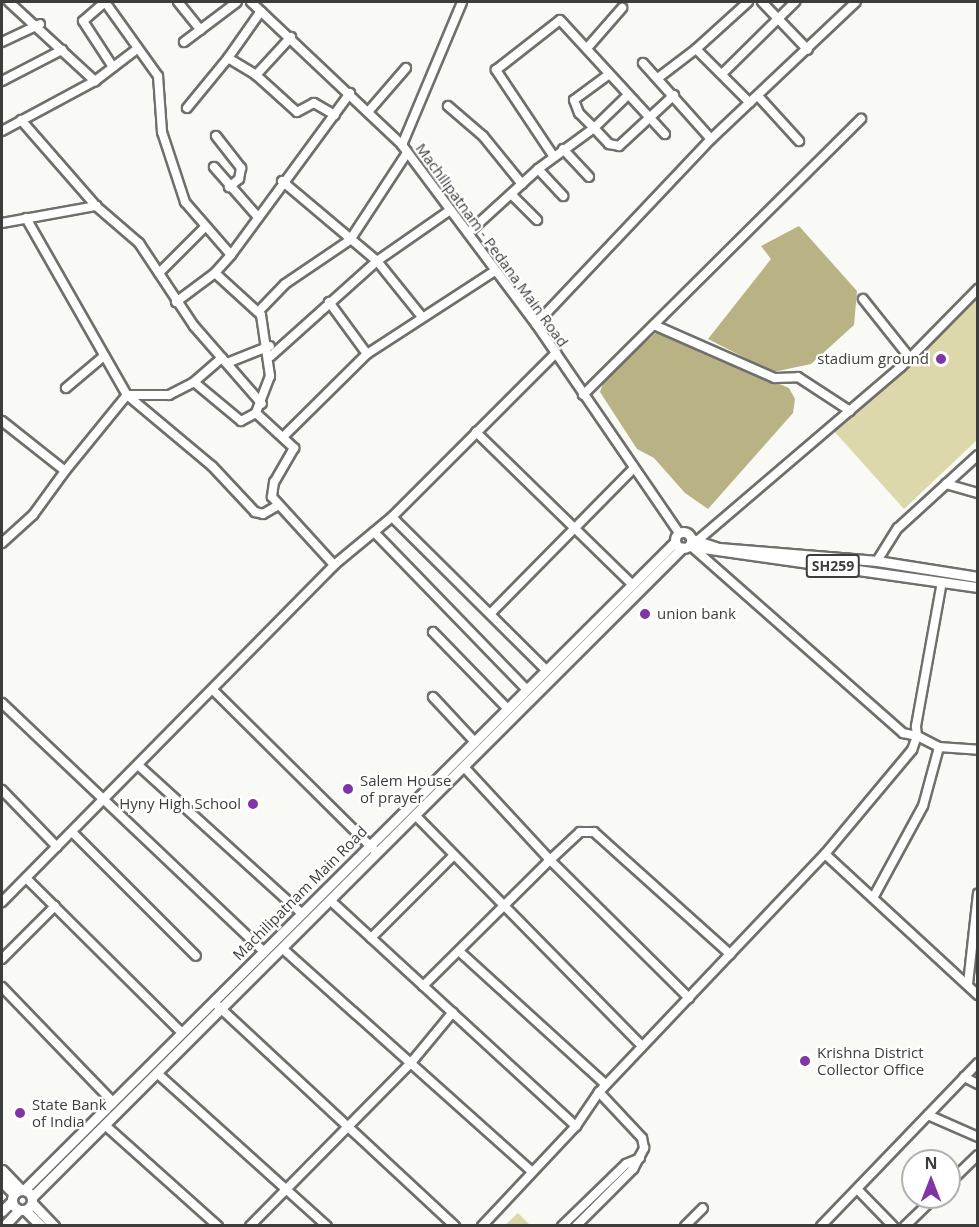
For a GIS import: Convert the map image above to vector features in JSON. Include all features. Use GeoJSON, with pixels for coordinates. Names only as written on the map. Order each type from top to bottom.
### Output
{"type":"FeatureCollection","features":[{"type":"Feature","properties":{"kind":"main road","name":"SH259"},"geometry":{"type":"LineString","coordinates":[[686,542],[877,561],[978,577]]}},
{"type":"Feature","properties":{"kind":"main road","name":"SH259"},"geometry":{"type":"LineString","coordinates":[[686,542],[978,587]]}},
{"type":"Feature","properties":{"kind":"main road","name":"Machilipatnam Main Road"},"geometry":{"type":"LineString","coordinates":[[2,1211],[632,584],[686,542]]}},
{"type":"Feature","properties":{"kind":"main road","name":"Machilipatnam Main Road"},"geometry":{"type":"LineString","coordinates":[[4,1226],[223,1010],[686,542]]}},
{"type":"Feature","properties":{"kind":"main road"},"geometry":{"type":"LineString","coordinates":[[586,630],[593,637]]}},
{"type":"Feature","properties":{"kind":"main road"},"geometry":{"type":"LineString","coordinates":[[2,1170],[40,1226]]}},
{"type":"Feature","properties":{"kind":"main road"},"geometry":{"type":"LineString","coordinates":[[2,1182],[54,1226]]}},
{"type":"Feature","properties":{"kind":"street"},"geometry":{"type":"LineString","coordinates":[[9,2],[40,24],[62,50],[95,81]]}},
{"type":"Feature","properties":{"kind":"street"},"geometry":{"type":"LineString","coordinates":[[113,67],[83,21],[105,2],[158,76],[169,158],[185,202],[204,228],[231,255]]}},
{"type":"Feature","properties":{"kind":"street"},"geometry":{"type":"LineString","coordinates":[[178,2],[201,30]]}},
{"type":"Feature","properties":{"kind":"street"},"geometry":{"type":"LineString","coordinates":[[184,42],[237,2]]}},
{"type":"Feature","properties":{"kind":"street","name":"Machilipatnam - Pedana Main Road"},"geometry":{"type":"LineString","coordinates":[[251,2],[291,37],[402,145],[449,211],[536,324],[633,469],[686,542],[903,733],[916,736],[939,747]]}},
{"type":"Feature","properties":{"kind":"street"},"geometry":{"type":"LineString","coordinates":[[402,145],[462,2]]}},
{"type":"Feature","properties":{"kind":"street"},"geometry":{"type":"LineString","coordinates":[[658,78],[696,49],[748,2]]}},
{"type":"Feature","properties":{"kind":"street"},"geometry":{"type":"LineString","coordinates":[[762,2],[808,50]]}},
{"type":"Feature","properties":{"kind":"street"},"geometry":{"type":"LineString","coordinates":[[722,74],[795,2]]}},
{"type":"Feature","properties":{"kind":"street"},"geometry":{"type":"LineString","coordinates":[[536,324],[711,139],[808,50],[856,2]]}},
{"type":"Feature","properties":{"kind":"street"},"geometry":{"type":"LineString","coordinates":[[588,47],[622,8]]}},
{"type":"Feature","properties":{"kind":"street"},"geometry":{"type":"LineString","coordinates":[[187,108],[228,58],[261,11]]}},
{"type":"Feature","properties":{"kind":"street"},"geometry":{"type":"LineString","coordinates":[[554,157],[498,66],[560,20],[588,47],[608,75],[665,134]]}},
{"type":"Feature","properties":{"kind":"street"},"geometry":{"type":"LineString","coordinates":[[2,42],[40,24]]}},
{"type":"Feature","properties":{"kind":"street"},"geometry":{"type":"LineString","coordinates":[[256,75],[291,37]]}},
{"type":"Feature","properties":{"kind":"street"},"geometry":{"type":"LineString","coordinates":[[2,129],[95,81],[137,49]]}},
{"type":"Feature","properties":{"kind":"street"},"geometry":{"type":"LineString","coordinates":[[696,49],[750,103]]}},
{"type":"Feature","properties":{"kind":"street"},"geometry":{"type":"LineString","coordinates":[[2,81],[62,50]]}},
{"type":"Feature","properties":{"kind":"street"},"geometry":{"type":"LineString","coordinates":[[228,58],[256,75],[297,112],[314,103],[335,115]]}},
{"type":"Feature","properties":{"kind":"street"},"geometry":{"type":"LineString","coordinates":[[643,63],[711,139]]}},
{"type":"Feature","properties":{"kind":"street"},"geometry":{"type":"LineString","coordinates":[[368,112],[406,68]]}},
{"type":"Feature","properties":{"kind":"street"},"geometry":{"type":"LineString","coordinates":[[608,75],[573,103],[594,128],[616,147],[650,119],[674,95]]}},
{"type":"Feature","properties":{"kind":"street"},"geometry":{"type":"LineString","coordinates":[[176,302],[215,273],[231,255],[282,181],[350,93]]}},
{"type":"Feature","properties":{"kind":"street"},"geometry":{"type":"LineString","coordinates":[[468,233],[513,196],[522,183],[538,169],[594,128],[627,96]]}},
{"type":"Feature","properties":{"kind":"street"},"geometry":{"type":"LineString","coordinates":[[758,96],[800,141]]}},
{"type":"Feature","properties":{"kind":"street"},"geometry":{"type":"LineString","coordinates":[[448,106],[483,136],[522,183]]}},
{"type":"Feature","properties":{"kind":"street"},"geometry":{"type":"LineString","coordinates":[[583,395],[861,119]]}},
{"type":"Feature","properties":{"kind":"street"},"geometry":{"type":"LineString","coordinates":[[21,120],[96,207],[139,243],[176,302],[262,404]]}},
{"type":"Feature","properties":{"kind":"street"},"geometry":{"type":"LineString","coordinates":[[216,136],[241,168],[241,176],[229,187]]}},
{"type":"Feature","properties":{"kind":"street"},"geometry":{"type":"LineString","coordinates":[[563,149],[589,177]]}},
{"type":"Feature","properties":{"kind":"street"},"geometry":{"type":"LineString","coordinates":[[258,311],[285,284],[350,240],[407,153]]}},
{"type":"Feature","properties":{"kind":"street"},"geometry":{"type":"LineString","coordinates":[[214,167],[229,187],[258,217]]}},
{"type":"Feature","properties":{"kind":"street"},"geometry":{"type":"LineString","coordinates":[[538,169],[563,196]]}},
{"type":"Feature","properties":{"kind":"street"},"geometry":{"type":"LineString","coordinates":[[282,181],[377,261],[422,317]]}},
{"type":"Feature","properties":{"kind":"street"},"geometry":{"type":"LineString","coordinates":[[513,196],[537,220]]}},
{"type":"Feature","properties":{"kind":"street"},"geometry":{"type":"LineString","coordinates":[[2,223],[96,207]]}},
{"type":"Feature","properties":{"kind":"street"},"geometry":{"type":"LineString","coordinates":[[271,356],[377,261],[449,211]]}},
{"type":"Feature","properties":{"kind":"street"},"geometry":{"type":"LineString","coordinates":[[26,218],[127,395],[212,466],[255,512],[263,514],[277,506]]}},
{"type":"Feature","properties":{"kind":"street"},"geometry":{"type":"LineString","coordinates":[[159,273],[204,228]]}},
{"type":"Feature","properties":{"kind":"street"},"geometry":{"type":"LineString","coordinates":[[284,436],[367,354],[495,271]]}},
{"type":"Feature","properties":{"kind":"street"},"geometry":{"type":"LineString","coordinates":[[194,382],[241,421],[255,413],[262,404],[271,356],[270,346],[258,311],[215,273]]}},
{"type":"Feature","properties":{"kind":"street"},"geometry":{"type":"LineString","coordinates":[[686,542],[850,411],[910,358],[978,289]]}},
{"type":"Feature","properties":{"kind":"street"},"geometry":{"type":"LineString","coordinates":[[863,299],[910,358]]}},
{"type":"Feature","properties":{"kind":"street"},"geometry":{"type":"LineString","coordinates":[[329,302],[367,354]]}},
{"type":"Feature","properties":{"kind":"street"},"geometry":{"type":"LineString","coordinates":[[654,325],[775,378],[798,377],[850,411]]}},
{"type":"Feature","properties":{"kind":"street"},"geometry":{"type":"LineString","coordinates":[[127,395],[169,395],[194,382],[225,360],[270,346]]}},
{"type":"Feature","properties":{"kind":"street"},"geometry":{"type":"LineString","coordinates":[[2,902],[334,566],[392,517],[556,353]]}},
{"type":"Feature","properties":{"kind":"street"},"geometry":{"type":"LineString","coordinates":[[66,388],[104,356]]}},
{"type":"Feature","properties":{"kind":"street"},"geometry":{"type":"LineString","coordinates":[[2,543],[33,515],[65,471],[127,395]]}},
{"type":"Feature","properties":{"kind":"street"},"geometry":{"type":"LineString","coordinates":[[255,413],[284,436],[294,455],[271,490],[277,506],[334,566]]}},
{"type":"Feature","properties":{"kind":"street"},"geometry":{"type":"LineString","coordinates":[[2,421],[65,471]]}},
{"type":"Feature","properties":{"kind":"street"},"geometry":{"type":"LineString","coordinates":[[476,432],[632,584]]}},
{"type":"Feature","properties":{"kind":"street"},"geometry":{"type":"LineString","coordinates":[[877,561],[898,528],[978,455]]}},
{"type":"Feature","properties":{"kind":"street"},"geometry":{"type":"LineString","coordinates":[[490,614],[633,469]]}},
{"type":"Feature","properties":{"kind":"street"},"geometry":{"type":"LineString","coordinates":[[946,484],[978,493]]}},
{"type":"Feature","properties":{"kind":"street"},"geometry":{"type":"LineString","coordinates":[[392,517],[546,670]]}},
{"type":"Feature","properties":{"kind":"street"},"geometry":{"type":"LineString","coordinates":[[374,532],[526,689]]}},
{"type":"Feature","properties":{"kind":"street"},"geometry":{"type":"LineString","coordinates":[[482,1226],[530,1170],[576,1126],[599,1092],[641,1045],[825,854],[912,750],[942,582]]}},
{"type":"Feature","properties":{"kind":"street"},"geometry":{"type":"LineString","coordinates":[[433,632],[507,708]]}},
{"type":"Feature","properties":{"kind":"street"},"geometry":{"type":"LineString","coordinates":[[213,690],[378,854]]}},
{"type":"Feature","properties":{"kind":"street"},"geometry":{"type":"LineString","coordinates":[[433,697],[474,741]]}},
{"type":"Feature","properties":{"kind":"street"},"geometry":{"type":"LineString","coordinates":[[2,703],[263,951]]}},
{"type":"Feature","properties":{"kind":"street"},"geometry":{"type":"LineString","coordinates":[[873,898],[923,806],[939,747],[978,750]]}},
{"type":"Feature","properties":{"kind":"street"},"geometry":{"type":"LineString","coordinates":[[138,765],[300,912]]}},
{"type":"Feature","properties":{"kind":"street"},"geometry":{"type":"LineString","coordinates":[[464,767],[550,860],[688,998]]}},
{"type":"Feature","properties":{"kind":"street"},"geometry":{"type":"LineString","coordinates":[[2,790],[57,847]]}},
{"type":"Feature","properties":{"kind":"street"},"geometry":{"type":"LineString","coordinates":[[416,816],[502,908],[522,920],[641,1045]]}},
{"type":"Feature","properties":{"kind":"street"},"geometry":{"type":"LineString","coordinates":[[72,832],[196,956]]}},
{"type":"Feature","properties":{"kind":"street"},"geometry":{"type":"LineString","coordinates":[[423,986],[580,832],[594,832],[730,954]]}},
{"type":"Feature","properties":{"kind":"street"},"geometry":{"type":"LineString","coordinates":[[825,854],[978,995]]}},
{"type":"Feature","properties":{"kind":"street"},"geometry":{"type":"LineString","coordinates":[[371,938],[454,855]]}},
{"type":"Feature","properties":{"kind":"street"},"geometry":{"type":"LineString","coordinates":[[26,878],[182,1033]]}},
{"type":"Feature","properties":{"kind":"street"},"geometry":{"type":"LineString","coordinates":[[968,984],[975,940],[978,894]]}},
{"type":"Feature","properties":{"kind":"street"},"geometry":{"type":"LineString","coordinates":[[331,901],[576,1126]]}},
{"type":"Feature","properties":{"kind":"street"},"geometry":{"type":"LineString","coordinates":[[2,959],[55,906]]}},
{"type":"Feature","properties":{"kind":"street"},"geometry":{"type":"LineString","coordinates":[[283,949],[530,1170]]}},
{"type":"Feature","properties":{"kind":"street"},"geometry":{"type":"LineString","coordinates":[[460,952],[606,1085]]}},
{"type":"Feature","properties":{"kind":"street"},"geometry":{"type":"LineString","coordinates":[[2,987],[112,1101]]}},
{"type":"Feature","properties":{"kind":"street"},"geometry":{"type":"LineString","coordinates":[[213,1002],[350,1125],[455,1226]]}},
{"type":"Feature","properties":{"kind":"street"},"geometry":{"type":"LineString","coordinates":[[250,1226],[410,1064],[453,1012]]}},
{"type":"Feature","properties":{"kind":"street"},"geometry":{"type":"LineString","coordinates":[[821,1226],[859,1191],[928,1114],[978,1063]]}},
{"type":"Feature","properties":{"kind":"street"},"geometry":{"type":"LineString","coordinates":[[158,1074],[327,1226]]}},
{"type":"Feature","properties":{"kind":"street"},"geometry":{"type":"LineString","coordinates":[[964,1077],[978,1084]]}},
{"type":"Feature","properties":{"kind":"street"},"geometry":{"type":"LineString","coordinates":[[576,1226],[642,1157],[642,1138],[599,1092]]}},
{"type":"Feature","properties":{"kind":"street"},"geometry":{"type":"LineString","coordinates":[[928,1114],[978,1137]]}},
{"type":"Feature","properties":{"kind":"street"},"geometry":{"type":"LineString","coordinates":[[106,1126],[218,1226]]}},
{"type":"Feature","properties":{"kind":"street"},"geometry":{"type":"LineString","coordinates":[[961,1171],[978,1155]]}},
{"type":"Feature","properties":{"kind":"street"},"geometry":{"type":"LineString","coordinates":[[562,1226],[626,1164],[642,1157]]}},
{"type":"Feature","properties":{"kind":"street"},"geometry":{"type":"LineString","coordinates":[[859,1191],[893,1226]]}},
{"type":"Feature","properties":{"kind":"street"},"geometry":{"type":"LineString","coordinates":[[685,1226],[703,1208]]}},
{"type":"Feature","properties":{"kind":"street"},"geometry":{"type":"LineString","coordinates":[[905,1226],[923,1209]]}},
{"type":"Feature","properties":{"kind":"shaded area"},"geometry":{"type":"Polygon","coordinates":[[[799,226],[857,291],[854,325],[811,364],[773,372],[708,339],[771,259],[761,246],[799,226]]]}},
{"type":"Feature","properties":{"kind":"shaded area","name":"stadium ground"},"geometry":{"type":"Polygon","coordinates":[[[977,287],[977,440],[904,509],[833,430],[977,287]]]}},
{"type":"Feature","properties":{"kind":"shaded area"},"geometry":{"type":"Polygon","coordinates":[[[657,332],[789,388],[795,399],[793,413],[708,509],[685,493],[654,458],[637,449],[600,392],[605,378],[657,332]]]}},
{"type":"Feature","properties":{"kind":"shaded area"},"geometry":{"type":"Polygon","coordinates":[[[518,1213],[530,1225],[505,1225],[518,1213]]]}},
{"type":"Feature","properties":{"kind":"place","name":"stadium ground"},"geometry":{"type":"Point","coordinates":[941,359]}},
{"type":"Feature","properties":{"kind":"place","name":"union bank"},"geometry":{"type":"Point","coordinates":[645,614]}},
{"type":"Feature","properties":{"kind":"place","name":"Salem House of prayer"},"geometry":{"type":"Point","coordinates":[348,789]}},
{"type":"Feature","properties":{"kind":"place","name":"Hyny High School"},"geometry":{"type":"Point","coordinates":[253,804]}},
{"type":"Feature","properties":{"kind":"place","name":"Krishna District Collector Office"},"geometry":{"type":"Point","coordinates":[805,1061]}},
{"type":"Feature","properties":{"kind":"place","name":"State Bank of India"},"geometry":{"type":"Point","coordinates":[20,1113]}}]}
